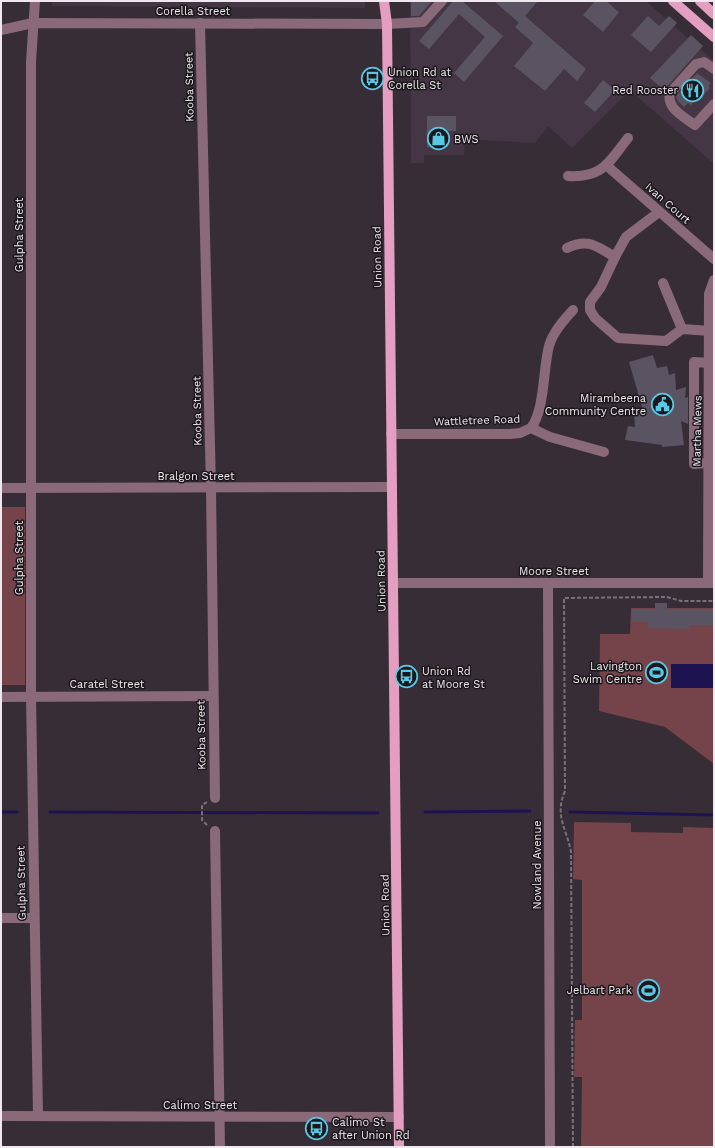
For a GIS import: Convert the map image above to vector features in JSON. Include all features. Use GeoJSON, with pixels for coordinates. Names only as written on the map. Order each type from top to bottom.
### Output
{"type":"FeatureCollection","features":[{"type":"Feature","properties":{"kind":"main road","name":"Union Road"},"geometry":{"type":"LineString","coordinates":[[384,1],[386,19],[394,583],[399,1147]]}},
{"type":"Feature","properties":{"kind":"main road","name":"Union Road"},"geometry":{"type":"LineString","coordinates":[[386,19],[388,1]]}},
{"type":"Feature","properties":{"kind":"main road"},"geometry":{"type":"LineString","coordinates":[[673,1],[714,37]]}},
{"type":"Feature","properties":{"kind":"main road"},"geometry":{"type":"LineString","coordinates":[[700,1],[714,14]]}},
{"type":"Feature","properties":{"kind":"main road"},"geometry":{"type":"LineString","coordinates":[[703,27],[714,24]]}},
{"type":"Feature","properties":{"kind":"street","name":"Gulpha Street"},"geometry":{"type":"LineString","coordinates":[[36,1],[31,62],[31,696],[38,1116]]}},
{"type":"Feature","properties":{"kind":"street","name":"Corella Street"},"geometry":{"type":"LineString","coordinates":[[1,30],[33,23],[200,23],[386,19],[423,22],[442,1]]}},
{"type":"Feature","properties":{"kind":"street","name":"Kooba Street"},"geometry":{"type":"LineString","coordinates":[[200,23],[211,488],[215,798]]}},
{"type":"Feature","properties":{"kind":"street"},"geometry":{"type":"LineString","coordinates":[[714,69],[704,62],[696,64],[670,93],[668,99],[670,105],[695,125],[714,104]]}},
{"type":"Feature","properties":{"kind":"street"},"geometry":{"type":"LineString","coordinates":[[568,176],[583,176],[597,173],[606,165],[628,138]]}},
{"type":"Feature","properties":{"kind":"street","name":"Ivan Court"},"geometry":{"type":"LineString","coordinates":[[606,165],[714,259]]}},
{"type":"Feature","properties":{"kind":"street"},"geometry":{"type":"LineString","coordinates":[[659,212],[626,237],[601,287],[590,302],[590,310],[595,318],[618,338],[627,340],[666,341],[682,329],[710,331]]}},
{"type":"Feature","properties":{"kind":"street"},"geometry":{"type":"LineString","coordinates":[[567,248],[584,242],[590,243],[615,257]]}},
{"type":"Feature","properties":{"kind":"street","name":"Martha Mews"},"geometry":{"type":"LineString","coordinates":[[711,583],[708,463],[710,363],[709,294],[714,280]]}},
{"type":"Feature","properties":{"kind":"street"},"geometry":{"type":"LineString","coordinates":[[663,283],[682,329]]}},
{"type":"Feature","properties":{"kind":"street","name":"Wattletree Road"},"geometry":{"type":"LineString","coordinates":[[391,434],[510,434],[520,433],[531,428],[538,411],[549,345],[555,332],[573,310]]}},
{"type":"Feature","properties":{"kind":"street"},"geometry":{"type":"LineString","coordinates":[[708,463],[694,464],[694,362],[710,363]]}},
{"type":"Feature","properties":{"kind":"street"},"geometry":{"type":"LineString","coordinates":[[531,428],[550,436],[604,452]]}},
{"type":"Feature","properties":{"kind":"street","name":"Bralgon Street"},"geometry":{"type":"LineString","coordinates":[[1,488],[392,487]]}},
{"type":"Feature","properties":{"kind":"street","name":"Moore Street"},"geometry":{"type":"LineString","coordinates":[[394,583],[711,583]]}},
{"type":"Feature","properties":{"kind":"street","name":"Nowland Avenue"},"geometry":{"type":"LineString","coordinates":[[548,584],[550,1147]]}},
{"type":"Feature","properties":{"kind":"street","name":"Caratel Street"},"geometry":{"type":"LineString","coordinates":[[1,697],[213,696]]}},
{"type":"Feature","properties":{"kind":"street"},"geometry":{"type":"LineString","coordinates":[[215,832],[220,1147]]}},
{"type":"Feature","properties":{"kind":"street"},"geometry":{"type":"LineString","coordinates":[[1,918],[34,918]]}},
{"type":"Feature","properties":{"kind":"street","name":"Calimo Street"},"geometry":{"type":"LineString","coordinates":[[1,1116],[220,1118],[399,1117]]}},
{"type":"Feature","properties":{"kind":"path"},"geometry":{"type":"LineString","coordinates":[[573,1147],[571,852],[562,823],[561,801],[565,791],[564,598],[667,597],[681,601],[714,601]]}},
{"type":"Feature","properties":{"kind":"path"},"geometry":{"type":"LineString","coordinates":[[202,808],[202,818]]}},
{"type":"Feature","properties":{"kind":"shaded area"},"geometry":{"type":"Polygon","coordinates":[[[52,1],[365,1],[365,8],[52,6],[52,1]]]}},
{"type":"Feature","properties":{"kind":"shaded area"},"geometry":{"type":"Polygon","coordinates":[[[410,1],[646,1],[714,61],[714,164],[630,90],[572,148],[548,126],[535,143],[465,139],[464,155],[424,155],[424,163],[411,163],[410,1]]]}},
{"type":"Feature","properties":{"kind":"shaded area"},"geometry":{"type":"Polygon","coordinates":[[[1,507],[25,507],[25,685],[1,685],[1,507]]]}},
{"type":"Feature","properties":{"kind":"shaded area","name":"Lavington Swim Centre"},"geometry":{"type":"Polygon","coordinates":[[[631,608],[714,608],[714,764],[665,727],[599,711],[600,634],[630,634],[631,608]]]}},
{"type":"Feature","properties":{"kind":"shaded area"},"geometry":{"type":"Polygon","coordinates":[[[671,664],[714,664],[714,688],[671,688],[671,664]]]}},
{"type":"Feature","properties":{"kind":"shaded area","name":"Jelbart Park"},"geometry":{"type":"Polygon","coordinates":[[[574,822],[631,823],[631,832],[683,833],[683,827],[714,828],[714,1147],[581,1147],[582,1077],[574,1077],[575,1020],[582,1020],[582,880],[573,879],[574,822]]]}},
{"type":"Feature","properties":{"kind":"building"},"geometry":{"type":"Polygon","coordinates":[[[411,1],[432,1],[419,16],[411,16],[411,1]]]}},
{"type":"Feature","properties":{"kind":"building"},"geometry":{"type":"Polygon","coordinates":[[[453,1],[462,1],[503,36],[464,82],[454,73],[485,37],[459,14],[429,49],[419,41],[453,1]]]}},
{"type":"Feature","properties":{"kind":"building"},"geometry":{"type":"Polygon","coordinates":[[[494,1],[538,1],[525,16],[586,69],[577,81],[564,69],[545,91],[514,66],[533,43],[515,27],[519,23],[494,1]]]}},
{"type":"Feature","properties":{"kind":"building"},"geometry":{"type":"Polygon","coordinates":[[[595,1],[606,1],[619,12],[603,32],[583,15],[595,1]]]}},
{"type":"Feature","properties":{"kind":"building"},"geometry":{"type":"Polygon","coordinates":[[[648,16],[659,26],[669,16],[677,23],[651,52],[631,35],[648,16]]]}},
{"type":"Feature","properties":{"kind":"building"},"geometry":{"type":"Polygon","coordinates":[[[691,35],[703,46],[664,90],[650,78],[691,35]]]}},
{"type":"Feature","properties":{"kind":"building","name":"Red Rooster"},"geometry":{"type":"Polygon","coordinates":[[[697,73],[711,83],[708,86],[710,88],[698,101],[696,99],[691,105],[688,103],[684,107],[677,100],[676,96],[697,73]]]}},
{"type":"Feature","properties":{"kind":"building"},"geometry":{"type":"Polygon","coordinates":[[[603,80],[615,90],[595,112],[584,103],[603,80]]]}},
{"type":"Feature","properties":{"kind":"building","name":"BWS"},"geometry":{"type":"Polygon","coordinates":[[[427,116],[456,116],[456,131],[448,131],[448,147],[427,147],[427,116]]]}},
{"type":"Feature","properties":{"kind":"building","name":"Mirambeena Community Centre"},"geometry":{"type":"Polygon","coordinates":[[[653,355],[657,368],[667,366],[669,375],[675,373],[676,390],[686,387],[685,398],[688,397],[688,424],[681,421],[684,445],[662,447],[662,445],[625,440],[628,426],[635,427],[634,412],[643,410],[629,362],[653,355]]]}},
{"type":"Feature","properties":{"kind":"building"},"geometry":{"type":"Polygon","coordinates":[[[655,603],[667,603],[667,609],[714,609],[714,625],[689,625],[689,629],[648,628],[648,622],[632,622],[632,609],[655,609],[655,603]]]}},
{"type":"Feature","properties":{"kind":"waterway"},"geometry":{"type":"LineString","coordinates":[[425,812],[530,811]]}},
{"type":"Feature","properties":{"kind":"waterway"},"geometry":{"type":"LineString","coordinates":[[1,812],[17,812]]}},
{"type":"Feature","properties":{"kind":"waterway"},"geometry":{"type":"LineString","coordinates":[[50,812],[378,813]]}},
{"type":"Feature","properties":{"kind":"waterway"},"geometry":{"type":"LineString","coordinates":[[570,812],[714,815]]}},
{"type":"Feature","properties":{"kind":"place","name":"Union Rd at Corella St"},"geometry":{"type":"Point","coordinates":[372,78]}},
{"type":"Feature","properties":{"kind":"place","name":"Red Rooster"},"geometry":{"type":"Point","coordinates":[693,90]}},
{"type":"Feature","properties":{"kind":"place","name":"BWS"},"geometry":{"type":"Point","coordinates":[438,139]}},
{"type":"Feature","properties":{"kind":"place","name":"Mirambeena Community Centre"},"geometry":{"type":"Point","coordinates":[662,404]}},
{"type":"Feature","properties":{"kind":"place","name":"Lavington Swim Centre"},"geometry":{"type":"Point","coordinates":[657,672]}},
{"type":"Feature","properties":{"kind":"place","name":"Union Rd at Moore St"},"geometry":{"type":"Point","coordinates":[407,677]}},
{"type":"Feature","properties":{"kind":"place","name":"Jelbart Park"},"geometry":{"type":"Point","coordinates":[648,990]}},
{"type":"Feature","properties":{"kind":"place","name":"Calimo St after Union Rd"},"geometry":{"type":"Point","coordinates":[316,1128]}}]}
